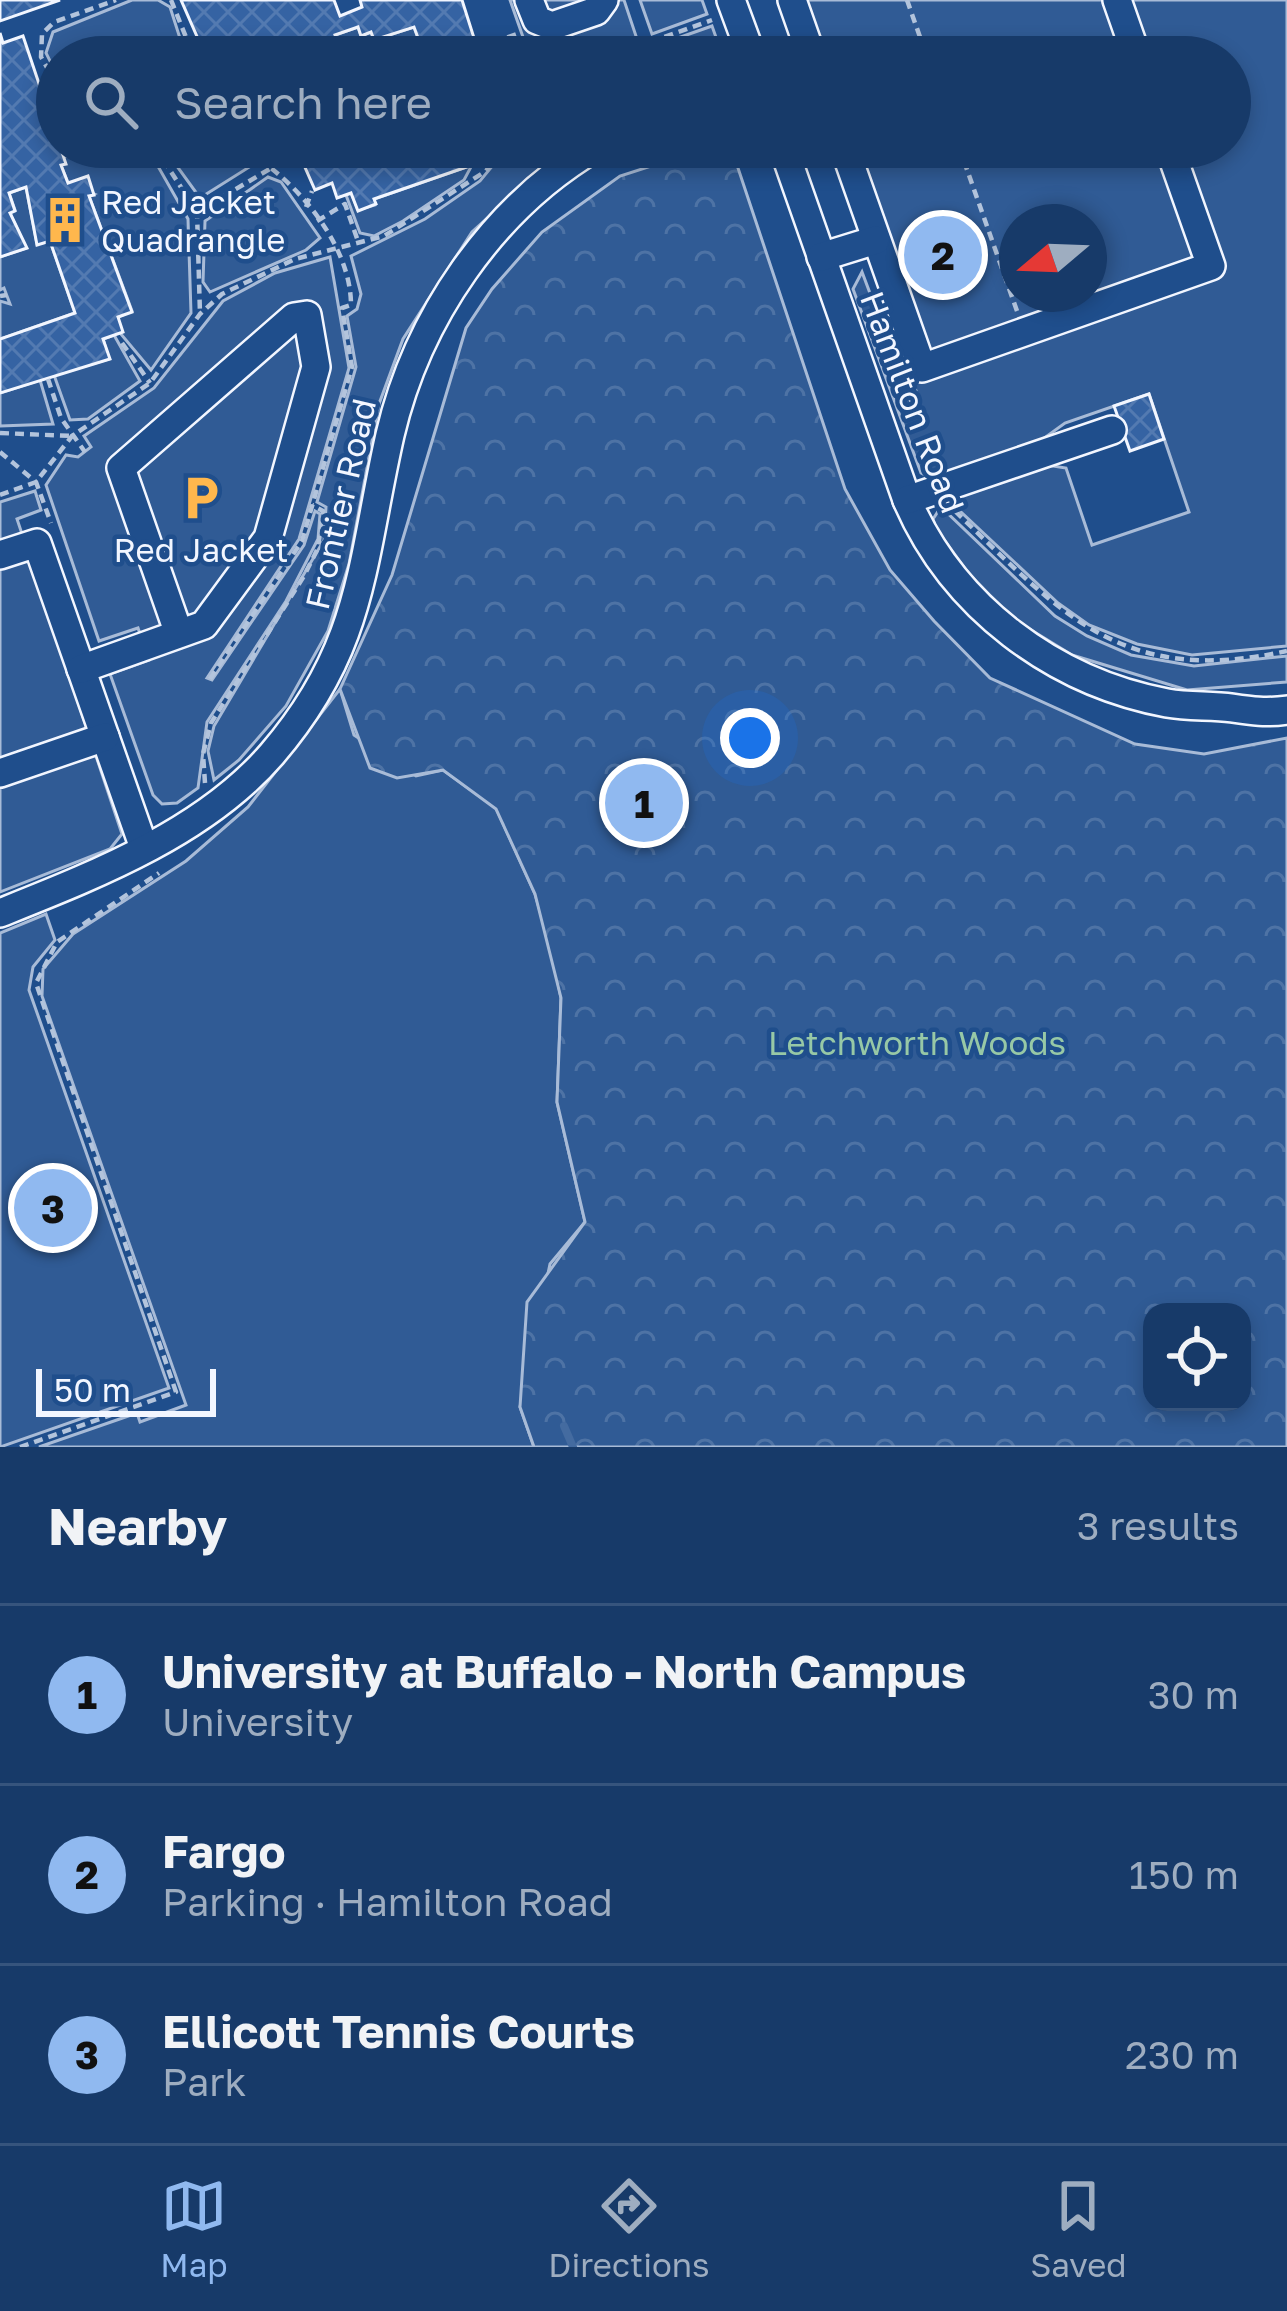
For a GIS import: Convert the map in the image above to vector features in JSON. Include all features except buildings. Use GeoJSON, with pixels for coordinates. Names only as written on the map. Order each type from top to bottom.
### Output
{"type":"FeatureCollection","features":[{"type":"Feature","properties":{"kind":"street"},"geometry":{"type":"LineString","coordinates":[[529,0],[537,20],[552,26],[596,11],[604,0]]}},
{"type":"Feature","properties":{"kind":"street"},"geometry":{"type":"LineString","coordinates":[[792,0],[805,36]]}},
{"type":"Feature","properties":{"kind":"street"},"geometry":{"type":"LineString","coordinates":[[1117,0],[1130,36]]}},
{"type":"Feature","properties":{"kind":"street"},"geometry":{"type":"LineString","coordinates":[[733,5],[744,36]]}},
{"type":"Feature","properties":{"kind":"street","name":"Frontier Road"},"geometry":{"type":"LineString","coordinates":[[0,913],[144,848],[200,815],[270,757],[336,659],[368,568],[394,420],[441,304],[517,207],[568,168]]}},
{"type":"Feature","properties":{"kind":"street","name":"Hamilton Road"},"geometry":{"type":"LineString","coordinates":[[790,168],[908,500],[950,575],[1025,644],[1112,688],[1169,703],[1256,714],[1287,710]]}},
{"type":"Feature","properties":{"kind":"street"},"geometry":{"type":"LineString","coordinates":[[851,168],[922,368],[1211,266],[1176,168]]}},
{"type":"Feature","properties":{"kind":"street"},"geometry":{"type":"LineString","coordinates":[[821,257],[876,241]]}},
{"type":"Feature","properties":{"kind":"street"},"geometry":{"type":"LineString","coordinates":[[81,669],[204,626],[268,538],[316,368],[308,314],[294,317],[121,468],[178,634]]}},
{"type":"Feature","properties":{"kind":"street"},"geometry":{"type":"LineString","coordinates":[[908,500],[1112,430]]}},
{"type":"Feature","properties":{"kind":"street"},"geometry":{"type":"LineString","coordinates":[[0,556],[37,543],[144,848]]}},
{"type":"Feature","properties":{"kind":"street","name":"Hamilton Road"},"geometry":{"type":"LineString","coordinates":[[1234,708],[1287,692]]}},
{"type":"Feature","properties":{"kind":"street"},"geometry":{"type":"LineString","coordinates":[[0,772],[105,736]]}},
{"type":"Feature","properties":{"kind":"path"},"geometry":{"type":"LineString","coordinates":[[42,36],[54,22],[116,0]]}},
{"type":"Feature","properties":{"kind":"path"},"geometry":{"type":"LineString","coordinates":[[171,0],[186,36]]}},
{"type":"Feature","properties":{"kind":"path"},"geometry":{"type":"LineString","coordinates":[[907,0],[920,36]]}},
{"type":"Feature","properties":{"kind":"path"},"geometry":{"type":"LineString","coordinates":[[658,36],[733,5]]}},
{"type":"Feature","properties":{"kind":"path"},"geometry":{"type":"LineString","coordinates":[[511,36],[517,34]]}},
{"type":"Feature","properties":{"kind":"path"},"geometry":{"type":"LineString","coordinates":[[169,168],[197,212],[200,314]]}},
{"type":"Feature","properties":{"kind":"path"},"geometry":{"type":"LineString","coordinates":[[197,212],[266,168]]}},
{"type":"Feature","properties":{"kind":"path"},"geometry":{"type":"LineString","coordinates":[[275,168],[338,249],[351,292],[351,304],[342,308]]}},
{"type":"Feature","properties":{"kind":"path"},"geometry":{"type":"LineString","coordinates":[[0,495],[36,482],[72,436],[150,383],[200,314],[254,275],[384,236],[488,168]]}},
{"type":"Feature","properties":{"kind":"path"},"geometry":{"type":"LineString","coordinates":[[966,168],[1019,316]]}},
{"type":"Feature","properties":{"kind":"path"},"geometry":{"type":"LineString","coordinates":[[306,208],[312,191]]}},
{"type":"Feature","properties":{"kind":"path"},"geometry":{"type":"LineString","coordinates":[[316,221],[345,204],[359,244]]}},
{"type":"Feature","properties":{"kind":"path"},"geometry":{"type":"LineString","coordinates":[[122,343],[150,383]]}},
{"type":"Feature","properties":{"kind":"path"},"geometry":{"type":"LineString","coordinates":[[48,379],[72,436],[85,452]]}},
{"type":"Feature","properties":{"kind":"path"},"geometry":{"type":"LineString","coordinates":[[0,433],[72,436]]}},
{"type":"Feature","properties":{"kind":"path"},"geometry":{"type":"LineString","coordinates":[[0,452],[36,482]]}},
{"type":"Feature","properties":{"kind":"path"},"geometry":{"type":"LineString","coordinates":[[200,815],[206,738],[318,548],[322,511],[312,505]]}},
{"type":"Feature","properties":{"kind":"path"},"geometry":{"type":"LineString","coordinates":[[20,1447],[176,1392],[36,983],[57,942],[169,866]]}},
{"type":"Feature","properties":{"kind":"shaded area"},"geometry":{"type":"Polygon","coordinates":[[[132,0],[158,0],[170,7],[179,36],[52,36],[132,0]]]}},
{"type":"Feature","properties":{"kind":"shaded area"},"geometry":{"type":"Polygon","coordinates":[[[510,0],[624,0],[636,36],[523,36],[510,0]]]}},
{"type":"Feature","properties":{"kind":"shaded area"},"geometry":{"type":"Polygon","coordinates":[[[640,0],[702,0],[707,14],[652,34],[640,0]]]}},
{"type":"Feature","properties":{"kind":"shaded area"},"geometry":{"type":"Polygon","coordinates":[[[779,0],[1287,0],[1287,646],[1192,655],[1137,644],[1089,625],[1058,603],[946,498],[1040,464],[1066,468],[1092,545],[1189,512],[1149,394],[1065,423],[1043,439],[935,480],[921,473],[853,289],[862,272],[912,405],[920,402],[838,168],[1251,168],[1251,36],[792,36],[779,0]]]}},
{"type":"Feature","properties":{"kind":"shaded area"},"geometry":{"type":"Polygon","coordinates":[[[712,26],[716,36],[684,36],[712,26]]]}},
{"type":"Feature","properties":{"kind":"shaded area"},"geometry":{"type":"Polygon","coordinates":[[[358,27],[361,36],[335,36],[358,27]]]}},
{"type":"Feature","properties":{"kind":"shaded area"},"geometry":{"type":"Polygon","coordinates":[[[414,27],[417,36],[386,36],[414,27]]]}},
{"type":"Feature","properties":{"kind":"shaded area"},"geometry":{"type":"Polygon","coordinates":[[[62,168],[159,168],[188,219],[191,313],[151,370],[120,333],[118,317],[132,311],[89,196],[94,194],[68,183],[62,168]]]}},
{"type":"Feature","properties":{"kind":"shaded area"},"geometry":{"type":"Polygon","coordinates":[[[178,168],[248,168],[200,198],[178,168]]]}},
{"type":"Feature","properties":{"kind":"shaded area"},"geometry":{"type":"Polygon","coordinates":[[[470,168],[464,180],[374,236],[360,233],[346,195],[351,193],[358,210],[375,205],[374,199],[470,168]]]}},
{"type":"Feature","properties":{"kind":"shaded area"},"geometry":{"type":"Polygon","coordinates":[[[491,168],[543,168],[472,232],[403,339],[379,404],[349,564],[328,631],[286,706],[239,760],[214,780],[208,751],[214,726],[324,540],[326,507],[317,502],[356,367],[347,316],[357,309],[361,294],[351,256],[425,219],[480,181],[491,168]]]}},
{"type":"Feature","properties":{"kind":"shaded area"},"geometry":{"type":"Polygon","coordinates":[[[268,177],[281,182],[320,238],[306,250],[210,292],[203,282],[205,221],[268,177]]]}},
{"type":"Feature","properties":{"kind":"shaded area"},"geometry":{"type":"Polygon","coordinates":[[[26,187],[37,244],[50,241],[75,313],[0,339],[0,301],[10,304],[4,288],[0,290],[0,257],[26,248],[10,213],[15,210],[9,193],[26,187]]]}},
{"type":"Feature","properties":{"kind":"shaded area","name":"Red Jacket"},"geometry":{"type":"Polygon","coordinates":[[[330,257],[349,368],[299,539],[207,678],[212,680],[304,545],[315,511],[320,514],[318,539],[286,601],[207,722],[198,788],[177,803],[162,804],[153,795],[110,674],[149,660],[138,628],[99,641],[46,485],[66,455],[78,457],[91,447],[84,436],[154,388],[223,301],[275,273],[330,257]]]}},
{"type":"Feature","properties":{"kind":"shaded area"},"geometry":{"type":"Polygon","coordinates":[[[114,335],[140,381],[88,419],[70,420],[54,375],[109,359],[103,339],[114,335]]]}},
{"type":"Feature","properties":{"kind":"shaded area"},"geometry":{"type":"Polygon","coordinates":[[[40,380],[53,424],[0,426],[0,393],[40,380]]]}},
{"type":"Feature","properties":{"kind":"shaded area"},"geometry":{"type":"Polygon","coordinates":[[[35,491],[41,510],[17,519],[122,834],[110,849],[0,892],[0,502],[35,491]]]}},
{"type":"Feature","properties":{"kind":"shaded area"},"geometry":{"type":"Polygon","coordinates":[[[941,507],[1055,616],[1087,636],[1131,655],[1194,666],[1287,656],[1287,682],[1187,690],[1072,655],[1013,619],[969,574],[936,529],[933,519],[941,507]]]}},
{"type":"Feature","properties":{"kind":"shaded area"},"geometry":{"type":"Polygon","coordinates":[[[340,689],[354,735],[416,776],[443,770],[496,808],[535,894],[551,949],[561,998],[557,1102],[585,1222],[550,1264],[520,1407],[534,1447],[39,1447],[137,1413],[140,1422],[186,1405],[42,996],[43,969],[73,934],[186,861],[248,807],[340,689]]]}},
{"type":"Feature","properties":{"kind":"shaded area"},"geometry":{"type":"Polygon","coordinates":[[[46,914],[55,940],[33,967],[29,990],[169,1388],[0,1447],[0,933],[46,914]]]}},
{"type":"Feature","properties":{"kind":"green space","name":"Letchworth Woods"},"geometry":{"type":"Polygon","coordinates":[[[645,168],[738,168],[845,489],[890,570],[934,621],[990,678],[1135,744],[1204,754],[1287,738],[1287,1447],[534,1447],[520,1407],[527,1302],[585,1222],[557,1102],[561,998],[535,894],[496,809],[443,770],[397,778],[370,768],[340,689],[392,575],[466,328],[492,289],[542,232],[620,176],[645,168]]]}},
{"type":"Feature","properties":{"kind":"waterway"},"geometry":{"type":"LineString","coordinates":[[564,1426],[573,1447]]}},
{"type":"Feature","properties":{"kind":"place","name":"Red Jacket Quadrangle"},"geometry":{"type":"Point","coordinates":[65,220]}},
{"type":"Feature","properties":{"kind":"place","name":"Fargo"},"geometry":{"type":"Point","coordinates":[943,255]}},
{"type":"Feature","properties":{"kind":"place","name":"Red Jacket"},"geometry":{"type":"Point","coordinates":[201,498]}},
{"type":"Feature","properties":{"kind":"place","name":"University at Buffalo - North Campus"},"geometry":{"type":"Point","coordinates":[644,803]}},
{"type":"Feature","properties":{"kind":"place","name":"Ellicott Tennis Courts"},"geometry":{"type":"Point","coordinates":[53,1208]}}]}
